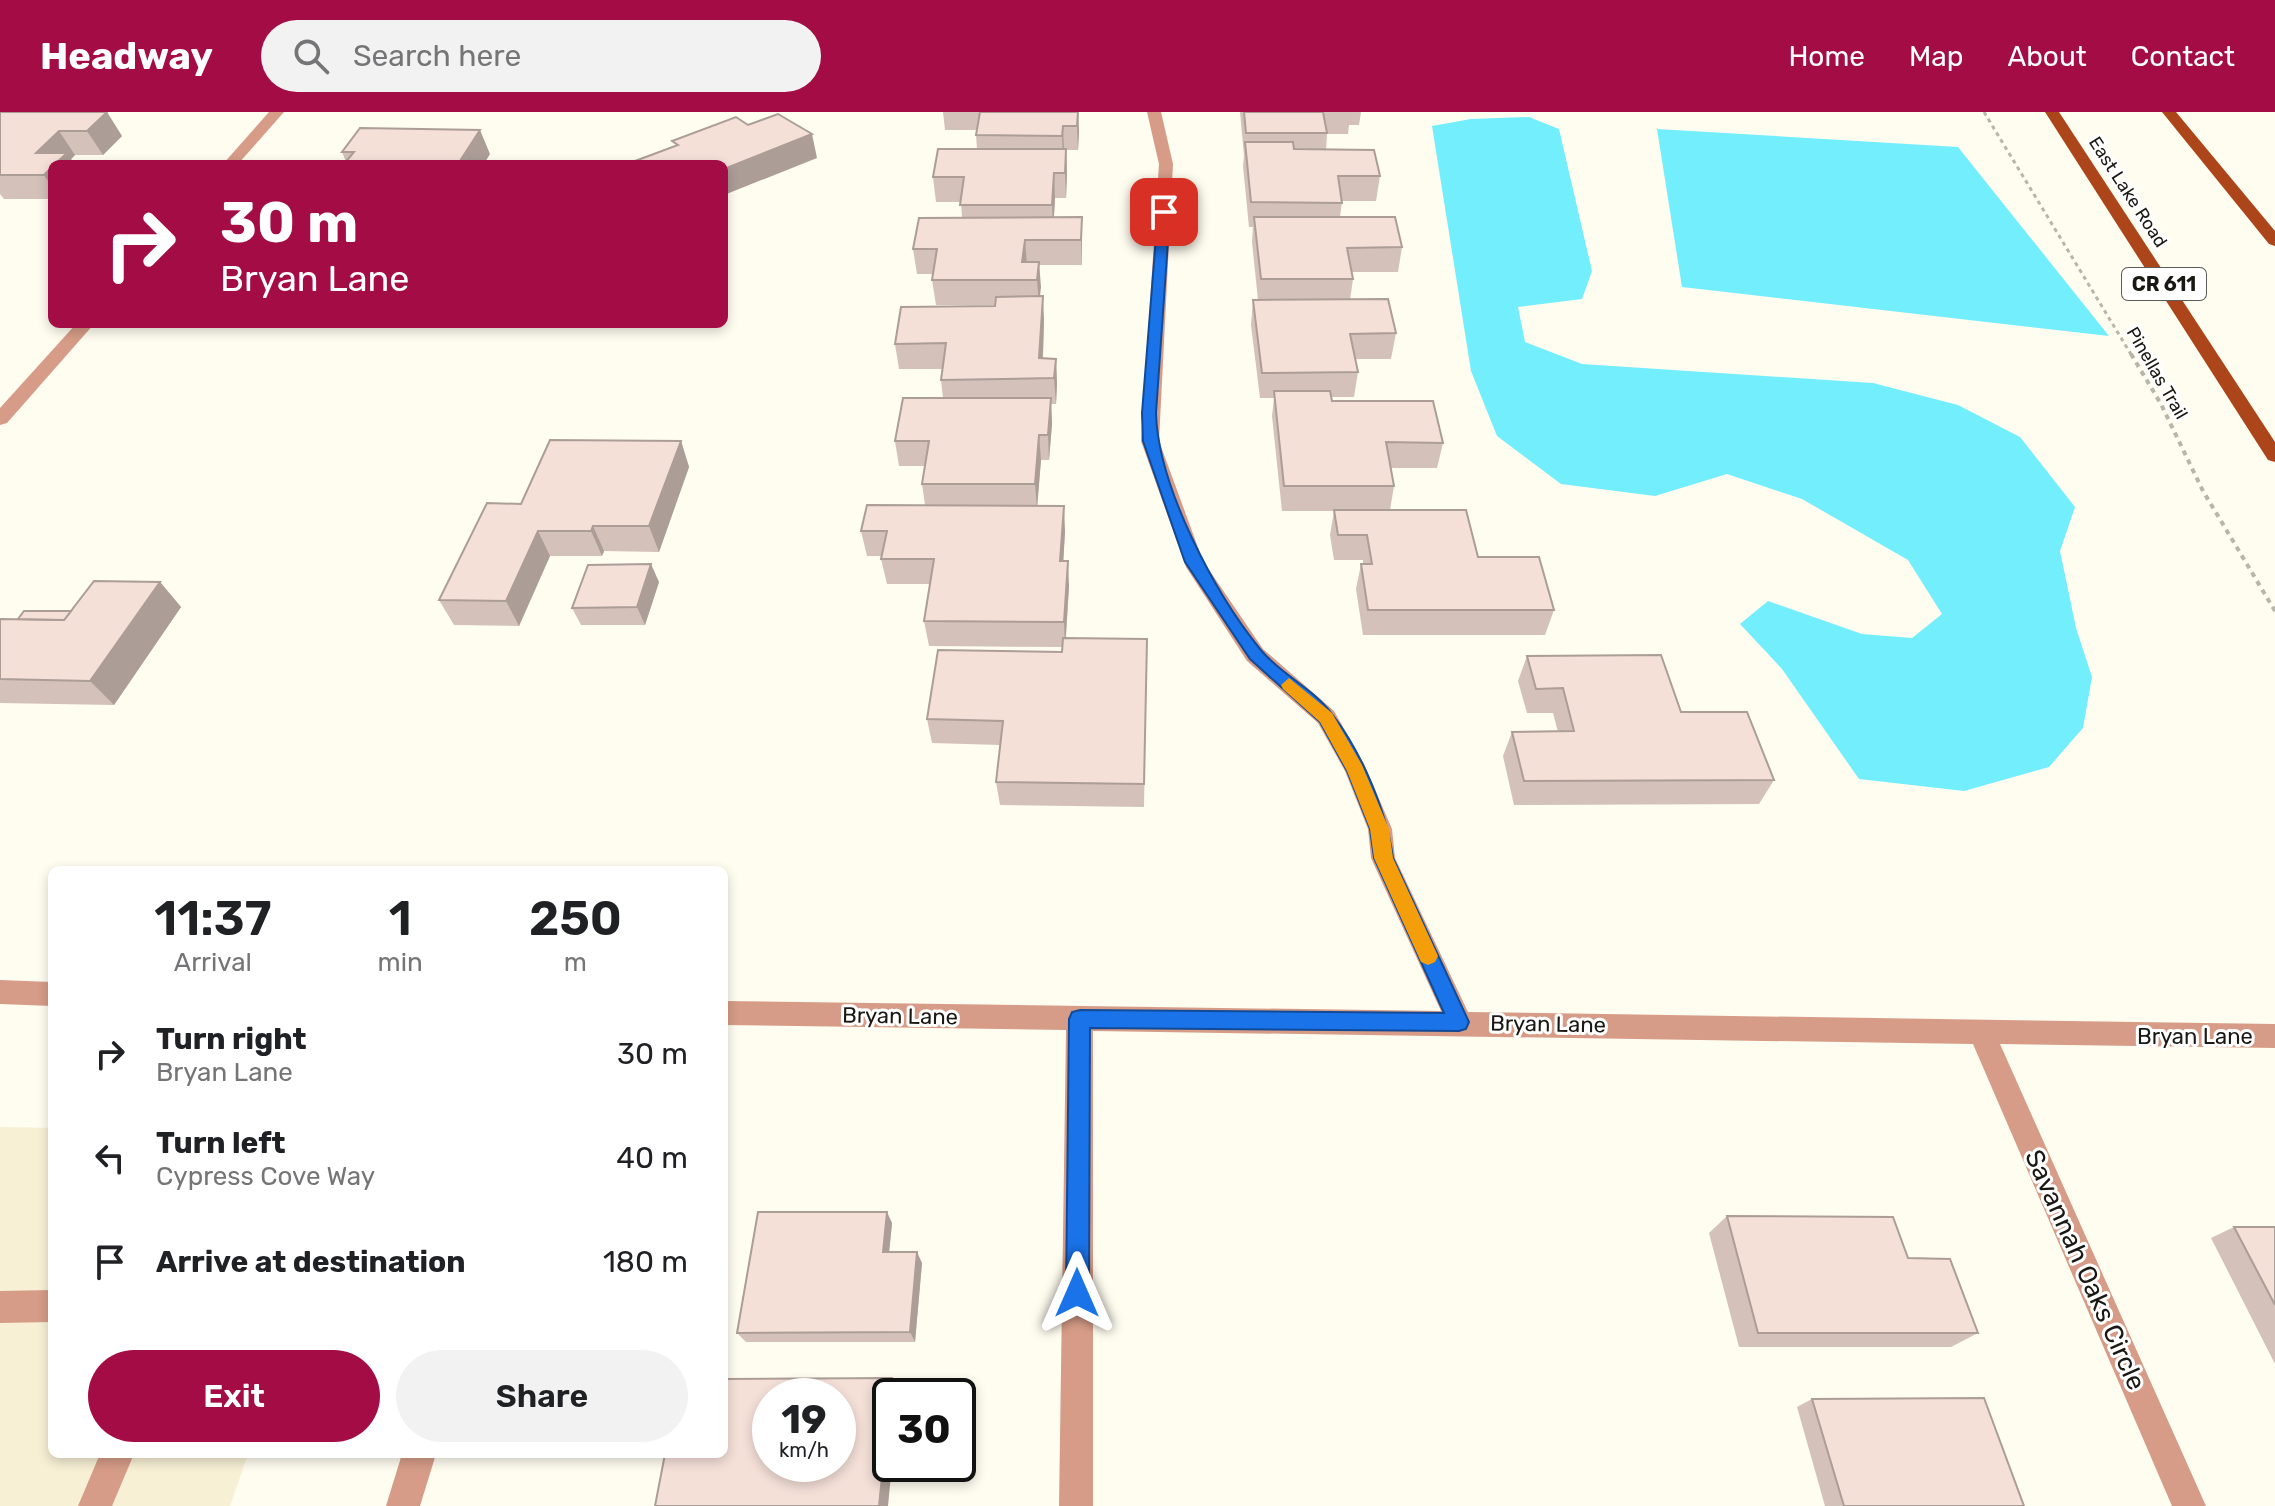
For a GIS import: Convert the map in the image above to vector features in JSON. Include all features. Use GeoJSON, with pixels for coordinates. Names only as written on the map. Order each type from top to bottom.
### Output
{"type":"FeatureCollection","features":[{"type":"Feature","properties":{"kind":"main road","name":"East Lake Road"},"geometry":{"type":"LineString","coordinates":[[2052,112],[2275,456]]}},
{"type":"Feature","properties":{"kind":"main road"},"geometry":{"type":"LineString","coordinates":[[2169,112],[2275,241]]}},
{"type":"Feature","properties":{"kind":"street"},"geometry":{"type":"LineString","coordinates":[[234,160],[277,112]]}},
{"type":"Feature","properties":{"kind":"street"},"geometry":{"type":"LineString","coordinates":[[1154,112],[1166,164],[1149,413],[1150,441],[1193,562],[1255,655],[1326,717],[1356,770],[1380,829],[1383,858],[1459,1022]]}},
{"type":"Feature","properties":{"kind":"street"},"geometry":{"type":"LineString","coordinates":[[0,419],[81,328]]}},
{"type":"Feature","properties":{"kind":"street"},"geometry":{"type":"LineString","coordinates":[[0,992],[48,994]]}},
{"type":"Feature","properties":{"kind":"street","name":"Bryan Lane"},"geometry":{"type":"LineString","coordinates":[[728,1013],[2275,1036]]}},
{"type":"Feature","properties":{"kind":"street"},"geometry":{"type":"LineString","coordinates":[[1076,1506],[1080,1019]]}},
{"type":"Feature","properties":{"kind":"street","name":"Savannah Oaks Circle"},"geometry":{"type":"LineString","coordinates":[[1982,1034],[2189,1506]]}},
{"type":"Feature","properties":{"kind":"street"},"geometry":{"type":"LineString","coordinates":[[0,1307],[48,1306]]}},
{"type":"Feature","properties":{"kind":"street"},"geometry":{"type":"LineString","coordinates":[[95,1506],[115,1458]]}},
{"type":"Feature","properties":{"kind":"street"},"geometry":{"type":"LineString","coordinates":[[403,1506],[418,1458]]}},
{"type":"Feature","properties":{"kind":"path","name":"Pinellas Trail"},"geometry":{"type":"LineString","coordinates":[[1984,112],[2161,404],[2203,491],[2275,611]]}},
{"type":"Feature","properties":{"kind":"shaded area"},"geometry":{"type":"Polygon","coordinates":[[[0,1127],[48,1128],[48,1458],[247,1458],[230,1506],[0,1506],[0,1127]]]}},
{"type":"Feature","properties":{"kind":"water"},"geometry":{"type":"Polygon","coordinates":[[[1529,117],[1559,129],[1592,271],[1582,299],[1518,307],[1525,342],[1582,364],[1873,383],[1958,405],[2020,437],[2075,507],[2060,551],[2076,628],[2092,677],[2083,728],[2049,767],[1964,791],[1859,779],[1782,669],[1740,624],[1768,601],[1862,634],[1912,638],[1942,614],[1908,560],[1802,499],[1727,474],[1655,496],[1561,484],[1497,436],[1471,371],[1432,126],[1471,119],[1529,117]]]}},
{"type":"Feature","properties":{"kind":"water"},"geometry":{"type":"Polygon","coordinates":[[[1657,129],[1958,147],[2109,336],[1682,287],[1657,129]]]}},
{"type":"Feature","properties":{"kind":"building"},"geometry":{"type":"Polygon","coordinates":[[[0,112],[107,112],[87,131],[59,131],[36,153],[67,153],[59,160],[48,160],[48,171],[44,175],[0,175],[0,112]]]}},
{"type":"Feature","properties":{"kind":"building"},"geometry":{"type":"Polygon","coordinates":[[[980,112],[1078,112],[1077,126],[1063,126],[1062,136],[976,135],[980,112]]]}},
{"type":"Feature","properties":{"kind":"building"},"geometry":{"type":"Polygon","coordinates":[[[1244,112],[1323,112],[1327,133],[1246,133],[1244,112]]]}},
{"type":"Feature","properties":{"kind":"building"},"geometry":{"type":"Polygon","coordinates":[[[778,114],[812,134],[728,167],[728,160],[638,160],[678,145],[672,141],[736,117],[748,125],[778,114]]]}},
{"type":"Feature","properties":{"kind":"building"},"geometry":{"type":"Polygon","coordinates":[[[360,128],[480,130],[461,160],[347,160],[354,152],[342,152],[360,128]]]}},
{"type":"Feature","properties":{"kind":"building"},"geometry":{"type":"Polygon","coordinates":[[[1245,142],[1293,142],[1294,149],[1374,150],[1380,176],[1338,176],[1342,203],[1251,202],[1245,142]]]}},
{"type":"Feature","properties":{"kind":"building"},"geometry":{"type":"Polygon","coordinates":[[[938,149],[1066,149],[1065,173],[1054,173],[1052,205],[960,205],[964,177],[933,177],[938,149]]]}},
{"type":"Feature","properties":{"kind":"building"},"geometry":{"type":"Polygon","coordinates":[[[1082,217],[1081,240],[1025,240],[1022,262],[1039,262],[1037,280],[932,280],[937,249],[913,249],[919,218],[1082,217]]]}},
{"type":"Feature","properties":{"kind":"building"},"geometry":{"type":"Polygon","coordinates":[[[1254,217],[1395,217],[1402,247],[1347,248],[1353,279],[1261,279],[1254,217]]]}},
{"type":"Feature","properties":{"kind":"building"},"geometry":{"type":"Polygon","coordinates":[[[1043,296],[1039,358],[1056,359],[1054,378],[941,380],[946,343],[895,344],[901,307],[995,306],[996,297],[1043,296]]]}},
{"type":"Feature","properties":{"kind":"building"},"geometry":{"type":"Polygon","coordinates":[[[1388,299],[1396,333],[1350,334],[1358,372],[1262,373],[1253,300],[1388,299]]]}},
{"type":"Feature","properties":{"kind":"building"},"geometry":{"type":"Polygon","coordinates":[[[1274,391],[1330,391],[1332,401],[1433,401],[1443,443],[1386,442],[1394,486],[1284,486],[1274,391]]]}},
{"type":"Feature","properties":{"kind":"building"},"geometry":{"type":"Polygon","coordinates":[[[903,398],[1051,398],[1048,435],[1039,435],[1035,484],[922,484],[929,441],[895,441],[903,398]]]}},
{"type":"Feature","properties":{"kind":"building"},"geometry":{"type":"Polygon","coordinates":[[[550,440],[681,441],[649,526],[593,526],[591,531],[538,531],[506,601],[439,600],[487,503],[521,504],[550,440]]]}},
{"type":"Feature","properties":{"kind":"building"},"geometry":{"type":"Polygon","coordinates":[[[867,505],[1064,506],[1060,561],[1068,561],[1064,622],[924,621],[934,559],[881,559],[887,531],[861,531],[867,505]]]}},
{"type":"Feature","properties":{"kind":"building"},"geometry":{"type":"Polygon","coordinates":[[[1334,510],[1466,510],[1478,557],[1539,557],[1554,610],[1368,610],[1361,564],[1372,564],[1367,535],[1338,535],[1334,510]]]}},
{"type":"Feature","properties":{"kind":"building"},"geometry":{"type":"Polygon","coordinates":[[[651,564],[637,607],[572,608],[588,565],[651,564]]]}},
{"type":"Feature","properties":{"kind":"building"},"geometry":{"type":"Polygon","coordinates":[[[94,581],[160,582],[90,681],[0,679],[0,619],[64,620],[94,581]]]}},
{"type":"Feature","properties":{"kind":"building"},"geometry":{"type":"Polygon","coordinates":[[[24,611],[71,611],[64,620],[18,619],[24,611]]]}},
{"type":"Feature","properties":{"kind":"building"},"geometry":{"type":"Polygon","coordinates":[[[1063,638],[1147,639],[1144,784],[996,782],[1003,721],[927,719],[938,650],[1062,652],[1063,638]]]}},
{"type":"Feature","properties":{"kind":"building"},"geometry":{"type":"Polygon","coordinates":[[[1661,655],[1681,712],[1747,712],[1774,780],[1524,781],[1512,732],[1574,731],[1563,688],[1536,689],[1527,656],[1661,655]]]}},
{"type":"Feature","properties":{"kind":"building"},"geometry":{"type":"Polygon","coordinates":[[[758,1212],[887,1212],[883,1252],[917,1252],[910,1332],[737,1333],[758,1212]]]}},
{"type":"Feature","properties":{"kind":"building"},"geometry":{"type":"Polygon","coordinates":[[[1727,1216],[1893,1217],[1908,1258],[1950,1259],[1978,1333],[1758,1333],[1727,1216]]]}},
{"type":"Feature","properties":{"kind":"building"},"geometry":{"type":"Polygon","coordinates":[[[2234,1227],[2275,1227],[2275,1305],[2234,1227]]]}},
{"type":"Feature","properties":{"kind":"building"},"geometry":{"type":"Polygon","coordinates":[[[856,1378],[872,1378],[872,1482],[881,1482],[879,1506],[655,1506],[664,1458],[728,1458],[728,1379],[752,1379],[752,1482],[856,1482],[856,1378]]]}},
{"type":"Feature","properties":{"kind":"building"},"geometry":{"type":"Polygon","coordinates":[[[1984,1398],[2024,1506],[1844,1506],[1812,1399],[1984,1398]]]}},
{"type":"Feature","properties":{"kind":"slow traffic"},"geometry":{"type":"LineString","coordinates":[[1289,685],[1326,717],[1356,770],[1380,829],[1383,858],[1428,956]]}},
{"type":"Feature","properties":{"kind":"route"},"geometry":{"type":"LineString","coordinates":[[1077,1293],[1080,1019],[1459,1022],[1383,858],[1380,829],[1356,770],[1326,717],[1255,655],[1193,562],[1150,441],[1149,413],[1164,212]]}}]}
